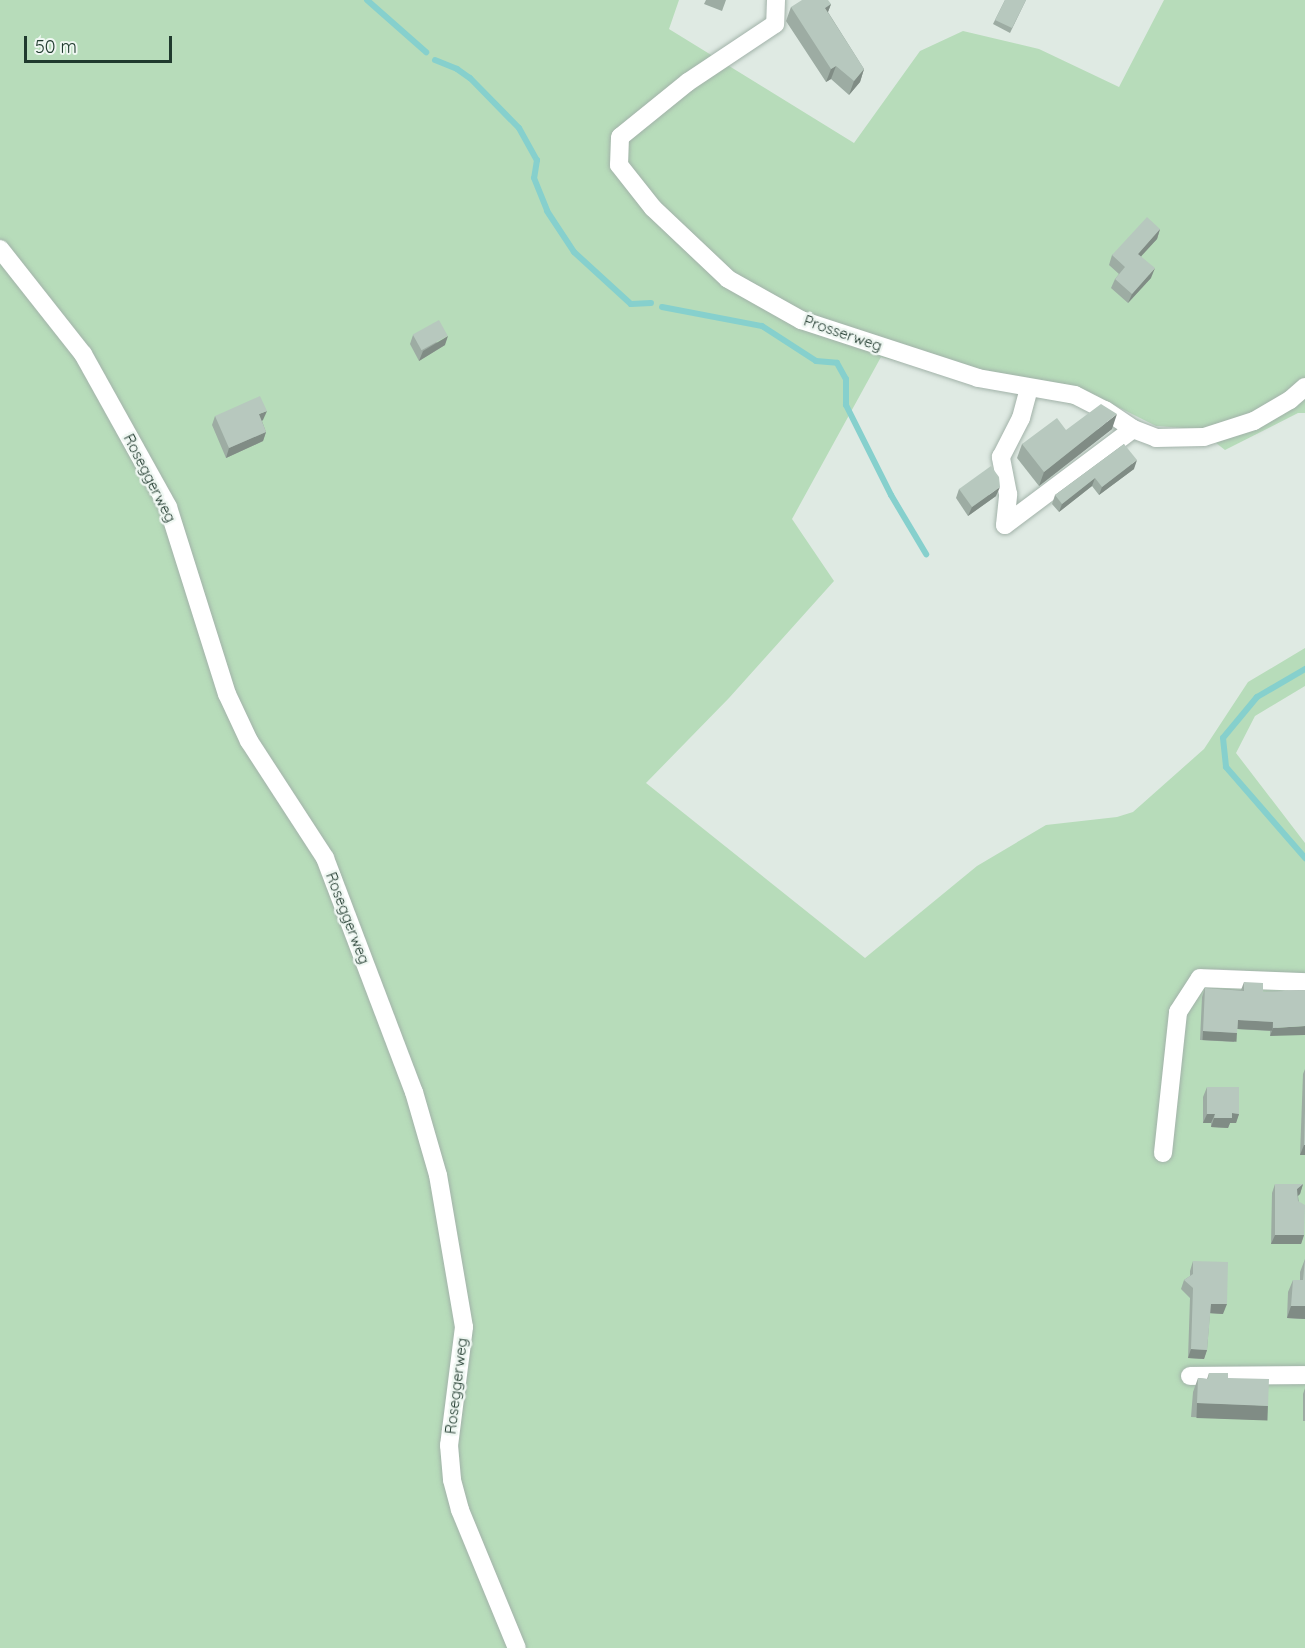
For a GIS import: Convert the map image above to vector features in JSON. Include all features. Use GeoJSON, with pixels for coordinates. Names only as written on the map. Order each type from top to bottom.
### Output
{"type":"FeatureCollection","features":[{"type":"Feature","properties":{"kind":"street","name":"Prosserweg"},"geometry":{"type":"LineString","coordinates":[[776,0],[775,24],[688,82],[620,137],[619,165],[653,208],[728,279],[801,320],[978,378],[1029,389],[1075,395],[1105,410],[1133,429],[1156,438],[1204,437],[1254,421],[1290,400],[1305,387]]}},
{"type":"Feature","properties":{"kind":"street","name":"Roseggerweg"},"geometry":{"type":"LineString","coordinates":[[0,249],[40,296],[84,354],[168,507],[227,694],[249,741],[325,858],[410,1081],[438,1175],[464,1327],[449,1445],[452,1480],[460,1510],[517,1648]]}},
{"type":"Feature","properties":{"kind":"street"},"geometry":{"type":"LineString","coordinates":[[1029,389],[1021,418],[1001,457],[1008,494],[1005,525],[1133,429]]}},
{"type":"Feature","properties":{"kind":"street"},"geometry":{"type":"LineString","coordinates":[[1163,1153],[1178,1012],[1200,978],[1305,982]]}},
{"type":"Feature","properties":{"kind":"street"},"geometry":{"type":"LineString","coordinates":[[1190,1376],[1305,1375]]}},
{"type":"Feature","properties":{"kind":"green space"},"geometry":{"type":"Polygon","coordinates":[[[0,0],[679,0],[669,29],[854,143],[920,51],[963,31],[1039,49],[1119,87],[1164,0],[1305,0],[1305,413],[1298,413],[1225,450],[1198,429],[1156,426],[1110,403],[1075,405],[881,357],[792,519],[834,581],[729,698],[646,783],[865,958],[977,866],[1046,825],[1117,817],[1133,812],[1204,749],[1248,682],[1305,648],[1305,686],[1255,716],[1236,753],[1305,843],[1305,975],[1219,969],[1196,972],[1210,983],[1305,990],[1305,1648],[0,1648],[0,0]]]}},
{"type":"Feature","properties":{"kind":"building"},"geometry":{"type":"Polygon","coordinates":[[[802,0],[828,0],[831,4],[825,8],[864,69],[854,81],[836,66],[831,69],[791,7],[802,0]]]}},
{"type":"Feature","properties":{"kind":"building"},"geometry":{"type":"Polygon","coordinates":[[[1005,0],[1026,0],[1012,28],[995,20],[1005,0]]]}},
{"type":"Feature","properties":{"kind":"building"},"geometry":{"type":"Polygon","coordinates":[[[1147,217],[1160,229],[1138,254],[1155,268],[1132,294],[1115,279],[1125,267],[1112,255],[1147,217]]]}},
{"type":"Feature","properties":{"kind":"building"},"geometry":{"type":"Polygon","coordinates":[[[439,320],[448,336],[421,350],[413,335],[439,320]]]}},
{"type":"Feature","properties":{"kind":"building"},"geometry":{"type":"Polygon","coordinates":[[[260,396],[267,411],[259,414],[266,432],[229,448],[215,416],[260,396]]]}},
{"type":"Feature","properties":{"kind":"building"},"geometry":{"type":"Polygon","coordinates":[[[1101,404],[1117,414],[1044,472],[1022,444],[1057,418],[1066,430],[1101,404]]]}},
{"type":"Feature","properties":{"kind":"building"},"geometry":{"type":"Polygon","coordinates":[[[1124,444],[1137,460],[1102,487],[1095,478],[1062,504],[1055,495],[1124,444]]]}},
{"type":"Feature","properties":{"kind":"building"},"geometry":{"type":"Polygon","coordinates":[[[991,466],[999,477],[1000,487],[972,507],[959,489],[991,466]]]}},
{"type":"Feature","properties":{"kind":"building"},"geometry":{"type":"Polygon","coordinates":[[[1244,982],[1263,983],[1263,992],[1305,990],[1305,1026],[1273,1028],[1273,1022],[1238,1020],[1237,1033],[1203,1031],[1205,988],[1244,991],[1244,982]]]}},
{"type":"Feature","properties":{"kind":"building"},"geometry":{"type":"Polygon","coordinates":[[[1207,1087],[1239,1087],[1239,1114],[1232,1113],[1232,1118],[1214,1118],[1215,1114],[1207,1114],[1207,1087]]]}},
{"type":"Feature","properties":{"kind":"building"},"geometry":{"type":"Polygon","coordinates":[[[1275,1184],[1303,1184],[1297,1189],[1298,1201],[1305,1205],[1304,1235],[1275,1235],[1275,1184]]]}},
{"type":"Feature","properties":{"kind":"building"},"geometry":{"type":"Polygon","coordinates":[[[1305,1259],[1305,1306],[1291,1306],[1293,1280],[1303,1280],[1305,1259]]]}},
{"type":"Feature","properties":{"kind":"building"},"geometry":{"type":"Polygon","coordinates":[[[1193,1261],[1228,1262],[1227,1304],[1211,1304],[1207,1350],[1191,1349],[1193,1288],[1184,1280],[1193,1274],[1193,1261]]]}},
{"type":"Feature","properties":{"kind":"building"},"geometry":{"type":"Polygon","coordinates":[[[1209,1373],[1228,1373],[1228,1378],[1269,1379],[1268,1406],[1197,1403],[1198,1378],[1208,1379],[1209,1373]]]}},
{"type":"Feature","properties":{"kind":"waterway"},"geometry":{"type":"LineString","coordinates":[[367,0],[426,52]]}},
{"type":"Feature","properties":{"kind":"waterway"},"geometry":{"type":"LineString","coordinates":[[435,60],[457,69],[470,78],[519,128],[537,160],[534,178],[547,211],[574,252],[631,304],[651,303]]}},
{"type":"Feature","properties":{"kind":"waterway"},"geometry":{"type":"LineString","coordinates":[[662,307],[762,326],[816,361],[837,363],[846,379],[846,405],[891,495],[926,554]]}},
{"type":"Feature","properties":{"kind":"waterway"},"geometry":{"type":"LineString","coordinates":[[1305,669],[1257,697],[1223,738],[1226,767],[1305,858]]}}]}
